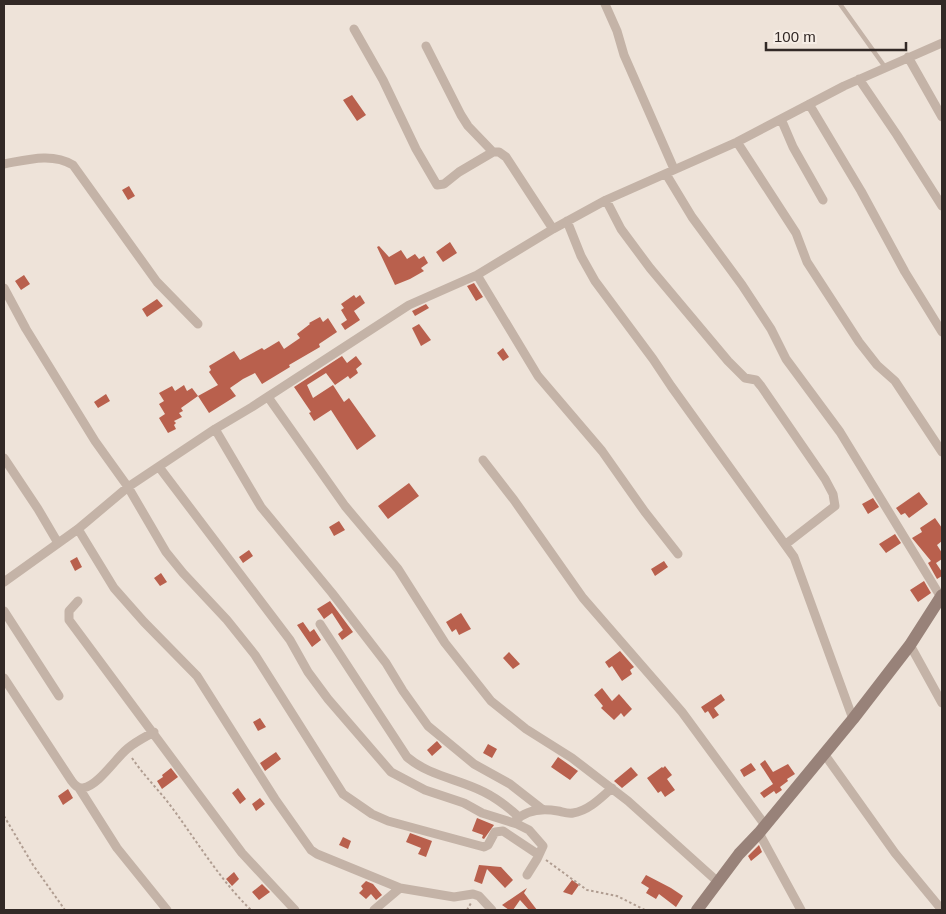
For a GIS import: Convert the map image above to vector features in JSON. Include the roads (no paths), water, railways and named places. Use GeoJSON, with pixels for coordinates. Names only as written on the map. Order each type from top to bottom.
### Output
{"type":"FeatureCollection","features":[{"type":"Feature","properties":{"kind":"street"},"geometry":{"type":"LineString","coordinates":[[605,4],[670,171],[703,233],[771,328],[786,359],[840,432],[942,597],[910,644],[825,755],[739,854],[697,910]]}},
{"type":"Feature","properties":{"kind":"street"},"geometry":{"type":"LineString","coordinates":[[354,29],[384,80],[408,134],[437,185],[444,184],[459,172],[493,152],[499,152],[506,157],[553,229]]}},
{"type":"Feature","properties":{"kind":"street"},"geometry":{"type":"LineString","coordinates":[[4,582],[78,529],[128,487],[402,309],[422,298],[477,275],[553,229],[606,200],[737,142],[859,79],[942,43]]}},
{"type":"Feature","properties":{"kind":"street"},"geometry":{"type":"LineString","coordinates":[[426,46],[468,126],[493,152]]}},
{"type":"Feature","properties":{"kind":"street"},"geometry":{"type":"LineString","coordinates":[[908,57],[942,117]]}},
{"type":"Feature","properties":{"kind":"street"},"geometry":{"type":"LineString","coordinates":[[859,79],[942,206]]}},
{"type":"Feature","properties":{"kind":"street"},"geometry":{"type":"LineString","coordinates":[[809,104],[905,272],[942,332]]}},
{"type":"Feature","properties":{"kind":"street"},"geometry":{"type":"LineString","coordinates":[[781,120],[792,148],[823,200]]}},
{"type":"Feature","properties":{"kind":"street"},"geometry":{"type":"LineString","coordinates":[[737,142],[796,233],[807,262],[829,297],[869,355],[895,381],[942,452]]}},
{"type":"Feature","properties":{"kind":"street"},"geometry":{"type":"LineString","coordinates":[[4,164],[37,158],[66,161],[73,165],[157,282],[198,324]]}},
{"type":"Feature","properties":{"kind":"street"},"geometry":{"type":"LineString","coordinates":[[606,200],[621,229],[650,268],[733,366],[745,378],[753,379],[761,386],[825,479],[833,494],[835,506],[786,544]]}},
{"type":"Feature","properties":{"kind":"street"},"geometry":{"type":"LineString","coordinates":[[567,221],[581,256],[595,281],[794,557],[853,719]]}},
{"type":"Feature","properties":{"kind":"street"},"geometry":{"type":"LineString","coordinates":[[477,275],[538,376],[608,458],[645,512],[678,554]]}},
{"type":"Feature","properties":{"kind":"street"},"geometry":{"type":"LineString","coordinates":[[4,288],[26,328],[95,441],[128,487],[174,563],[215,605],[255,655],[343,794],[372,814],[388,821],[484,847],[488,845],[495,832],[503,831],[539,855]]}},
{"type":"Feature","properties":{"kind":"street"},"geometry":{"type":"LineString","coordinates":[[268,397],[345,506],[398,569],[445,643],[491,701],[526,729],[572,758],[612,788],[718,882]]}},
{"type":"Feature","properties":{"kind":"street"},"geometry":{"type":"LineString","coordinates":[[215,429],[261,507],[386,663],[428,726],[474,764],[510,784],[542,808]]}},
{"type":"Feature","properties":{"kind":"street"},"geometry":{"type":"LineString","coordinates":[[4,458],[58,543]]}},
{"type":"Feature","properties":{"kind":"street"},"geometry":{"type":"LineString","coordinates":[[483,460],[514,500],[583,598],[682,712],[762,829],[801,910]]}},
{"type":"Feature","properties":{"kind":"street"},"geometry":{"type":"LineString","coordinates":[[159,467],[290,640],[308,672],[328,699],[391,772],[425,790],[464,803],[482,813],[516,819],[533,810],[542,808],[570,814],[587,808],[612,788]]}},
{"type":"Feature","properties":{"kind":"street"},"geometry":{"type":"LineString","coordinates":[[78,529],[114,588],[144,622],[197,676],[275,798],[311,850],[400,888],[454,897],[473,894],[479,896],[492,910]]}},
{"type":"Feature","properties":{"kind":"street"},"geometry":{"type":"LineString","coordinates":[[78,601],[69,611],[69,620],[242,853],[295,910]]}},
{"type":"Feature","properties":{"kind":"street"},"geometry":{"type":"LineString","coordinates":[[4,610],[59,696]]}},
{"type":"Feature","properties":{"kind":"street"},"geometry":{"type":"LineString","coordinates":[[320,624],[407,757],[422,767],[484,792],[503,802],[516,819],[543,846],[527,875]]}},
{"type":"Feature","properties":{"kind":"street"},"geometry":{"type":"LineString","coordinates":[[910,644],[942,703]]}},
{"type":"Feature","properties":{"kind":"street"},"geometry":{"type":"LineString","coordinates":[[4,678],[71,780],[79,788],[117,848],[167,910]]}},
{"type":"Feature","properties":{"kind":"street"},"geometry":{"type":"LineString","coordinates":[[79,788],[89,786],[126,750],[154,732]]}},
{"type":"Feature","properties":{"kind":"street"},"geometry":{"type":"LineString","coordinates":[[825,755],[895,852],[939,900],[942,910]]}},
{"type":"Feature","properties":{"kind":"street"},"geometry":{"type":"LineString","coordinates":[[374,910],[400,888]]}},
{"type":"Feature","properties":{"kind":"lane"},"geometry":{"type":"LineString","coordinates":[[840,4],[885,67]]}}]}
